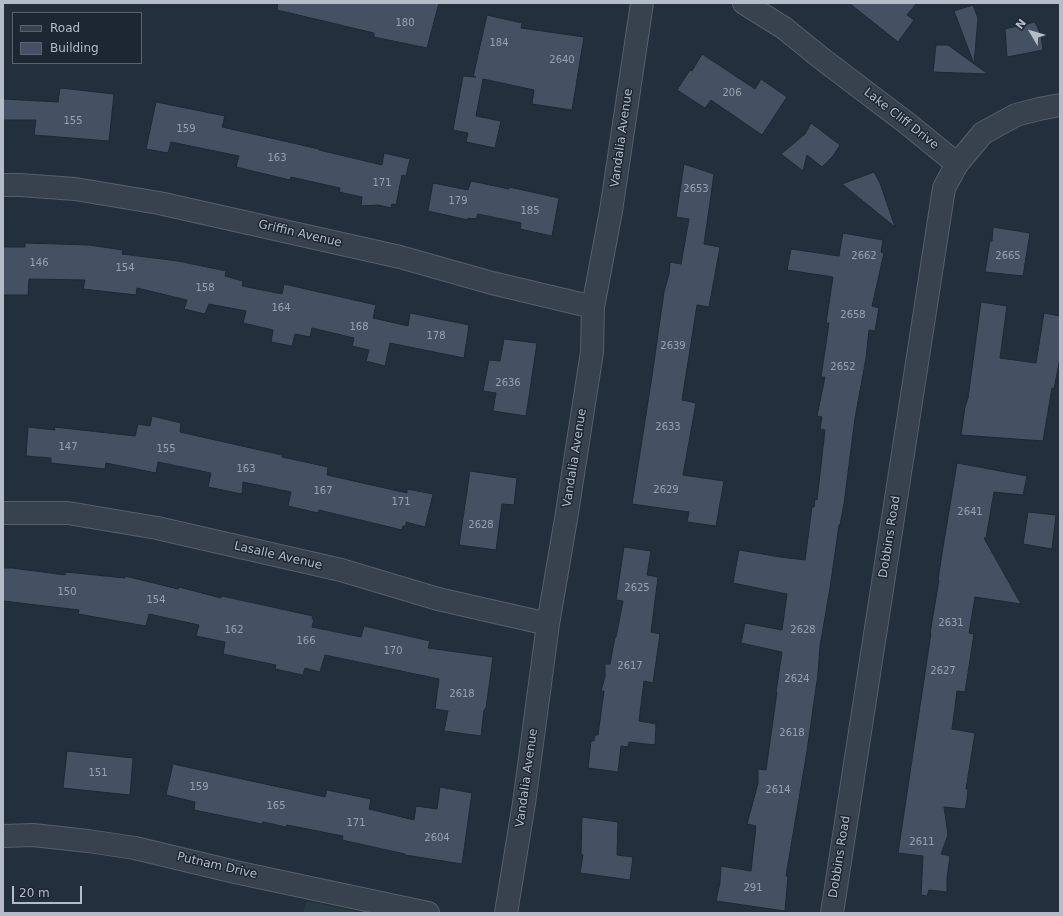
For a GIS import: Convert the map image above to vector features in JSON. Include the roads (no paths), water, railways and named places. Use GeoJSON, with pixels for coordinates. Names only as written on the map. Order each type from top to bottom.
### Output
{"type":"FeatureCollection","features":[{"type":"Feature","properties":{"kind":"street","name":"Vandalia Avenue"},"geometry":{"type":"LineString","coordinates":[[506,913],[524,804],[548,624],[592,352],[593,307],[611,210],[642,3]]}},
{"type":"Feature","properties":{"kind":"street","name":"Lake Cliff Drive"},"geometry":{"type":"LineString","coordinates":[[744,3],[784,28],[957,164]]}},
{"type":"Feature","properties":{"kind":"street"},"geometry":{"type":"LineString","coordinates":[[957,164],[983,133],[1016,115],[1039,108],[1060,105]]}},
{"type":"Feature","properties":{"kind":"street","name":"Dobbins Road"},"geometry":{"type":"LineString","coordinates":[[832,913],[944,188],[957,164]]}},
{"type":"Feature","properties":{"kind":"street","name":"Griffin Avenue"},"geometry":{"type":"LineString","coordinates":[[3,185],[75,189],[159,203],[400,257],[492,283],[593,307]]}},
{"type":"Feature","properties":{"kind":"street","name":"Lasalle Avenue"},"geometry":{"type":"LineString","coordinates":[[3,513],[68,513],[157,528],[341,570],[438,599],[548,624]]}},
{"type":"Feature","properties":{"kind":"street","name":"Putnam Drive"},"geometry":{"type":"LineString","coordinates":[[3,836],[33,835],[135,848],[235,872],[428,913]]}}]}
